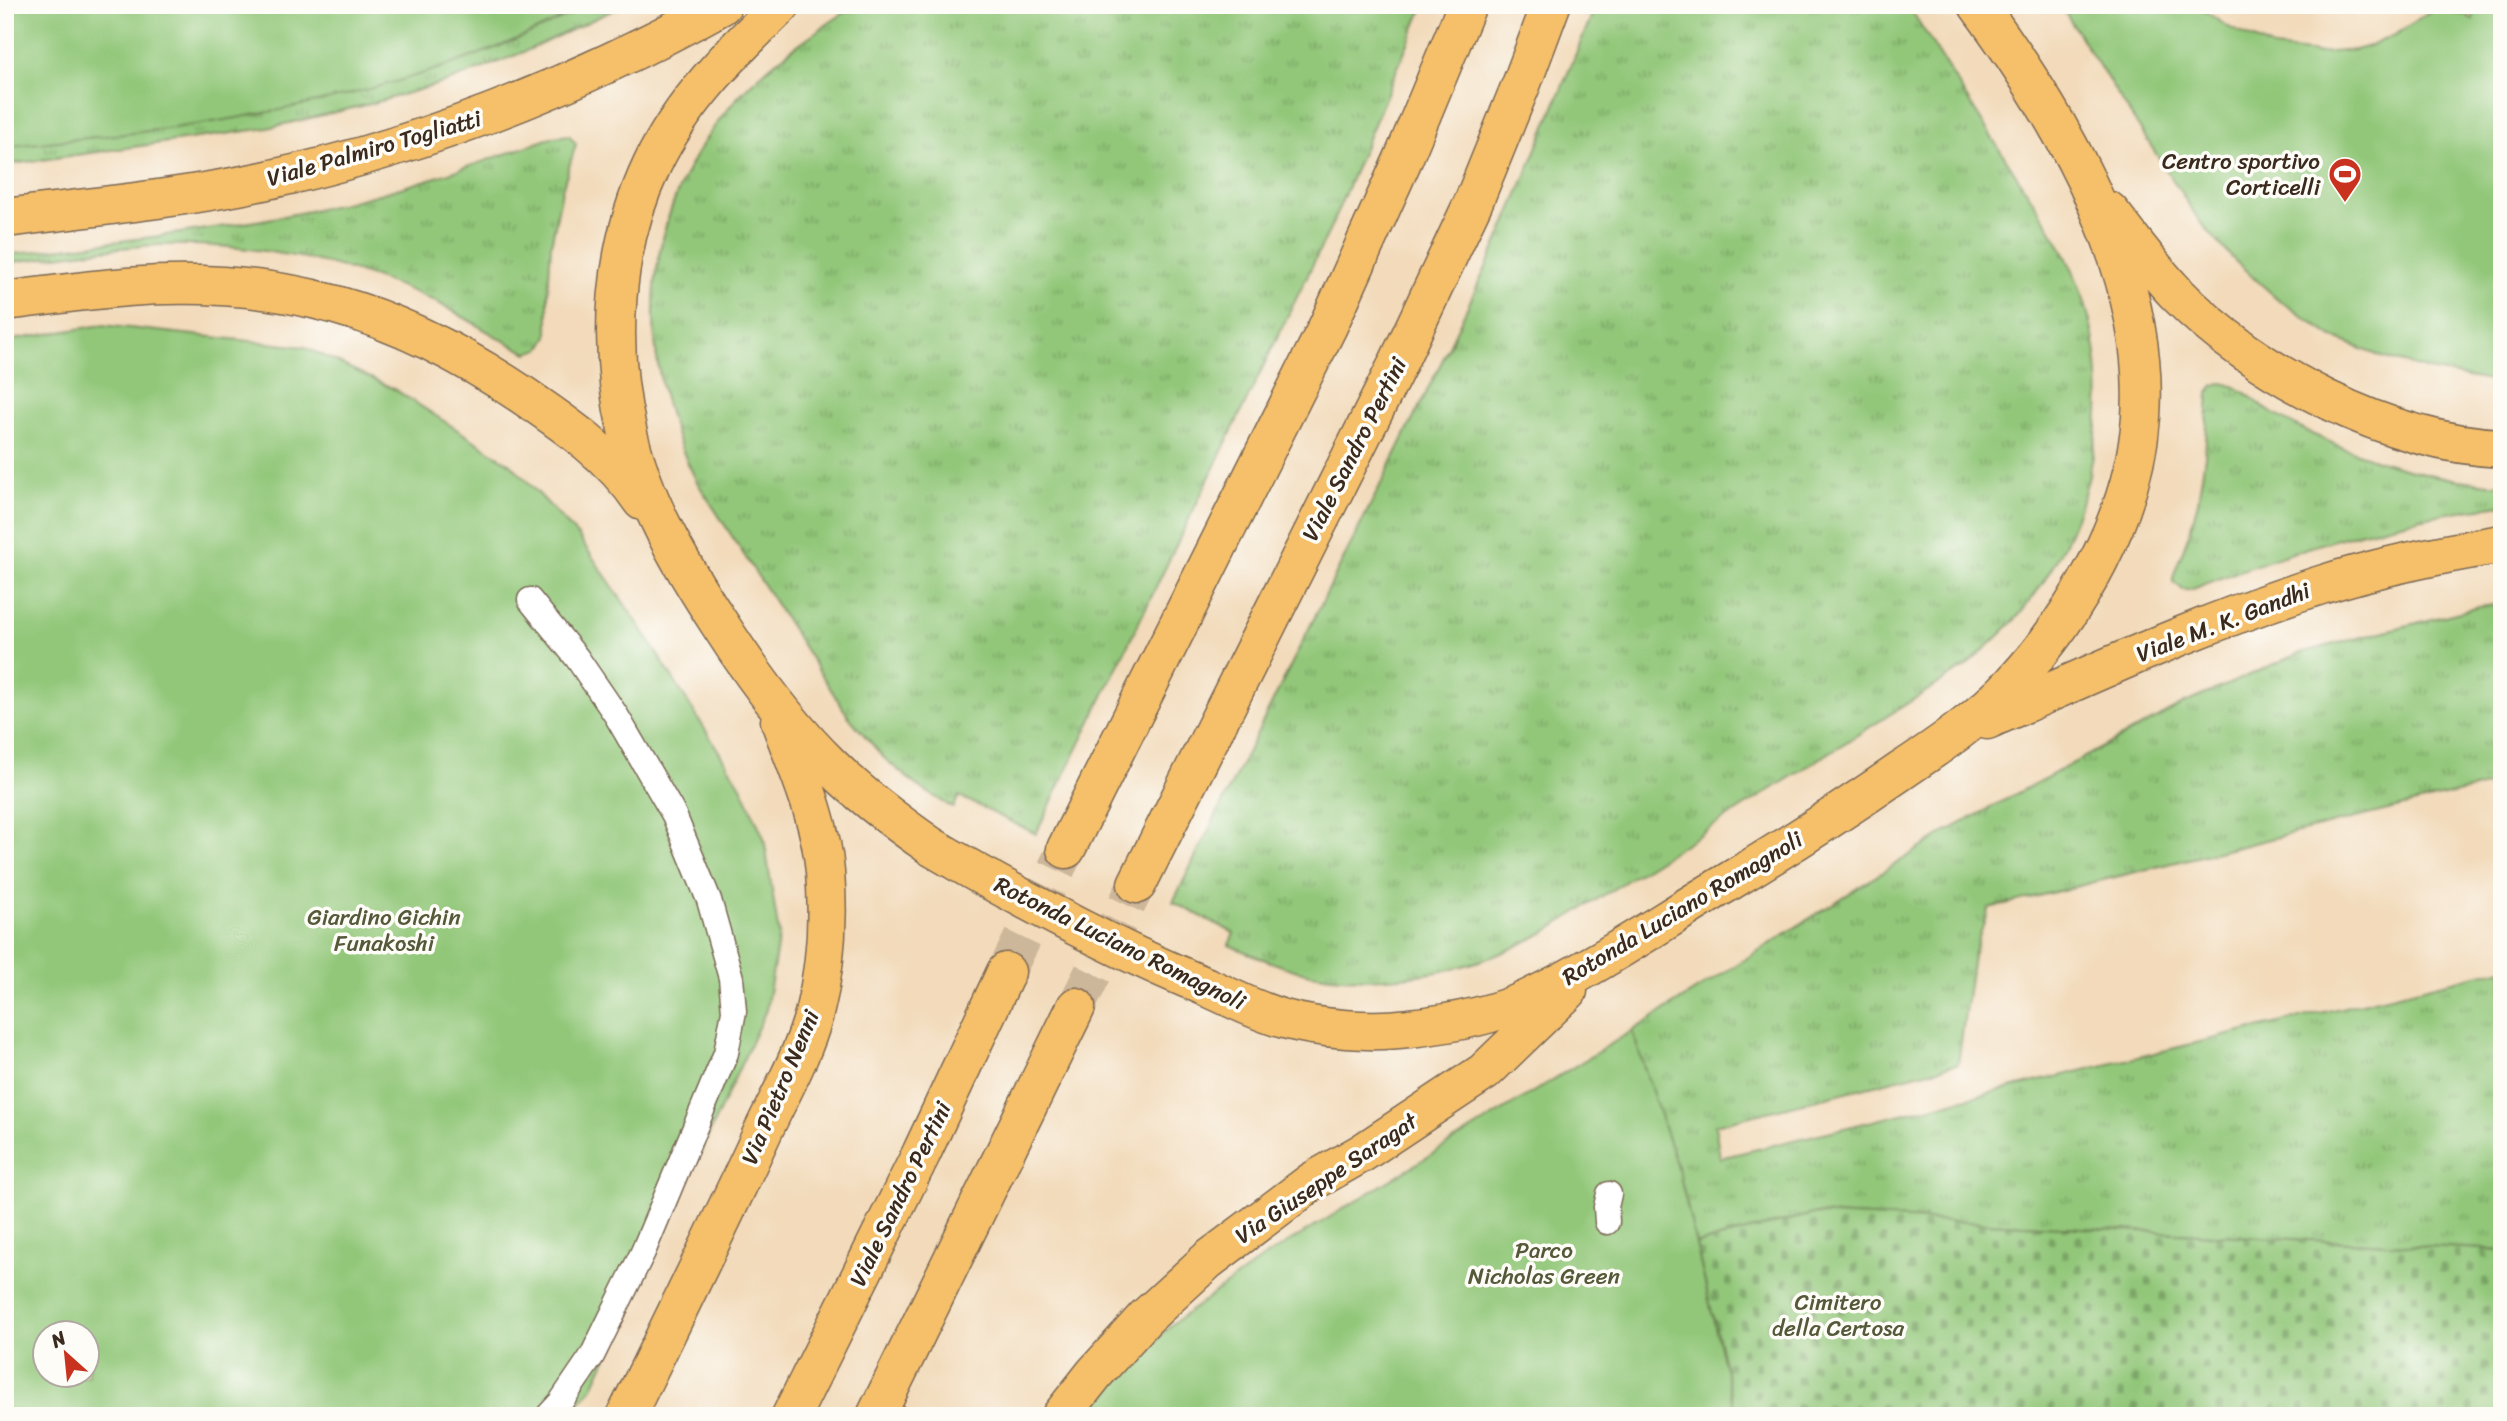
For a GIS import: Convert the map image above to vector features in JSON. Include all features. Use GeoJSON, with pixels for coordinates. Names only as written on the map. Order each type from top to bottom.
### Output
{"type":"FeatureCollection","features":[{"type":"Feature","properties":{"kind":"main road","name":"Viale Palmiro Togliatti"},"geometry":{"type":"LineString","coordinates":[[5,218],[260,182],[428,137],[557,88],[660,40],[722,5]]}},
{"type":"Feature","properties":{"kind":"main road","name":"Rotonda Luciano Romagnoli"},"geometry":{"type":"LineString","coordinates":[[781,5],[708,80],[674,125],[652,165],[636,206],[625,247],[618,290],[615,343],[628,435],[648,493],[669,540],[737,652],[772,699],[829,764],[864,796],[932,847],[1169,972],[1284,1019],[1338,1028],[1408,1029],[1470,1018],[1528,999],[1605,956],[1824,824],[1956,733],[2009,687],[2061,623],[2103,552],[2127,488],[2141,418],[2141,386],[2133,321],[2115,251],[2061,131],[2025,71],[1978,5]]}},
{"type":"Feature","properties":{"kind":"main road"},"geometry":{"type":"LineString","coordinates":[[1066,849],[1328,326],[1404,157],[1467,5]]}},
{"type":"Feature","properties":{"kind":"main road","name":"Viale Sandro Pertini"},"geometry":{"type":"LineString","coordinates":[[1137,884],[1396,367],[1473,203],[1551,5]]}},
{"type":"Feature","properties":{"kind":"main road"},"geometry":{"type":"LineString","coordinates":[[2085,181],[2176,293],[2216,328],[2266,365],[2301,386],[2387,424],[2475,447],[2502,448]]}},
{"type":"Feature","properties":{"kind":"main road"},"geometry":{"type":"LineString","coordinates":[[5,301],[128,287],[218,285],[321,299],[358,310],[453,352],[502,381],[583,438],[613,465],[636,491],[669,540]]}},
{"type":"Feature","properties":{"kind":"main road","name":"Viale M. K. Gandhi"},"geometry":{"type":"LineString","coordinates":[[1956,733],[2188,633],[2322,584],[2399,563],[2502,544]]}},
{"type":"Feature","properties":{"kind":"main road","name":"Via Pietro Nenni"},"geometry":{"type":"LineString","coordinates":[[626,1416],[710,1245],[796,1059],[813,1017],[822,979],[827,943],[827,911],[821,838],[772,699]]}},
{"type":"Feature","properties":{"kind":"main road","name":"Via Giuseppe Saragat"},"geometry":{"type":"LineString","coordinates":[[1061,1416],[1095,1373],[1146,1317],[1208,1260],[1313,1181],[1362,1153],[1484,1072],[1605,956]]}},
{"type":"Feature","properties":{"kind":"main road","name":"Viale Sandro Pertini"},"geometry":{"type":"LineString","coordinates":[[791,1416],[921,1154],[1006,972]]}},
{"type":"Feature","properties":{"kind":"main road"},"geometry":{"type":"LineString","coordinates":[[876,1416],[1076,1007]]}},
{"type":"Feature","properties":{"kind":"lane"},"geometry":{"type":"LineString","coordinates":[[530,600],[577,657],[617,715],[674,815],[709,900],[731,978],[734,1012],[726,1053],[643,1252],[592,1356],[548,1416]]}},
{"type":"Feature","properties":{"kind":"lane"},"geometry":{"type":"LineString","coordinates":[[1606,1222],[1609,1194]]}},
{"type":"Feature","properties":{"kind":"green space"},"geometry":{"type":"Polygon","coordinates":[[[5,5],[588,5],[543,28],[448,65],[400,81],[301,106],[153,131],[5,147],[5,5]]]}},
{"type":"Feature","properties":{"kind":"green space"},"geometry":{"type":"Polygon","coordinates":[[[465,5],[624,5],[526,51],[450,81],[370,104],[268,128],[5,165],[5,92],[465,5]]]}},
{"type":"Feature","properties":{"kind":"green space"},"geometry":{"type":"Polygon","coordinates":[[[856,5],[1424,5],[1330,229],[1036,834],[959,796],[953,808],[916,785],[884,758],[848,716],[697,482],[675,432],[661,382],[654,332],[655,282],[664,233],[681,185],[706,139],[739,96],[780,59],[856,5]]]}},
{"type":"Feature","properties":{"kind":"green space"},"geometry":{"type":"Polygon","coordinates":[[[1596,5],[1908,5],[2048,225],[2079,286],[2091,328],[2097,371],[2098,415],[2082,501],[2066,542],[2045,580],[2013,622],[1965,667],[1547,931],[1476,962],[1424,974],[1370,979],[1318,975],[1294,970],[1229,945],[1234,933],[1173,902],[1445,355],[1502,233],[1596,5]]]}},
{"type":"Feature","properties":{"kind":"green space","name":"Centro sportivo Corticelli"},"geometry":{"type":"Polygon","coordinates":[[[2060,5],[2196,5],[2228,27],[2273,48],[2318,53],[2369,46],[2395,35],[2434,8],[2465,14],[2473,20],[2473,5],[2502,5],[2502,383],[2433,371],[2382,357],[2333,337],[2279,300],[2234,260],[2200,222],[2060,5]]]}},
{"type":"Feature","properties":{"kind":"green space"},"geometry":{"type":"Polygon","coordinates":[[[569,135],[576,144],[562,190],[551,245],[548,336],[540,349],[528,353],[430,299],[365,274],[298,257],[228,247],[159,245],[5,263],[5,255],[193,231],[336,205],[430,179],[553,137],[569,135]]]}},
{"type":"Feature","properties":{"kind":"green space","name":"Giardino Gichin Funakoshi"},"geometry":{"type":"Polygon","coordinates":[[[102,325],[305,347],[394,389],[512,465],[578,536],[641,628],[742,788],[764,838],[779,935],[766,1010],[592,1389],[567,1416],[5,1416],[5,341],[102,325]]]}},
{"type":"Feature","properties":{"kind":"green space"},"geometry":{"type":"Polygon","coordinates":[[[2220,383],[2241,390],[2271,412],[2359,454],[2429,474],[2502,485],[2502,505],[2422,518],[2343,537],[2190,590],[2183,590],[2174,582],[2174,574],[2198,502],[2205,456],[2209,393],[2213,386],[2220,383]]]}},
{"type":"Feature","properties":{"kind":"green space"},"geometry":{"type":"Polygon","coordinates":[[[2502,604],[2502,782],[1989,908],[1973,955],[1958,1064],[1715,1125],[1720,1158],[2502,969],[2502,1250],[1813,1214],[1696,1244],[1680,1176],[1632,1031],[1949,830],[2183,704],[2300,653],[2479,607],[2502,604]]]}},
{"type":"Feature","properties":{"kind":"green space","name":"Parco Nicholas Green"},"geometry":{"type":"Polygon","coordinates":[[[1632,1031],[1680,1176],[1738,1416],[1092,1416],[1101,1399],[1171,1325],[1260,1260],[1632,1031]]]}},
{"type":"Feature","properties":{"kind":"green space","name":"Cimitero della Certosa"},"geometry":{"type":"Polygon","coordinates":[[[1813,1214],[2502,1250],[2502,1416],[1738,1416],[1696,1244],[1813,1214]]]}},
{"type":"Feature","properties":{"kind":"tunnel"},"geometry":{"type":"LineString","coordinates":[[1006,972],[1066,849]]}},
{"type":"Feature","properties":{"kind":"tunnel"},"geometry":{"type":"LineString","coordinates":[[1076,1007],[1137,884]]}},
{"type":"Feature","properties":{"kind":"place","name":"Centro sportivo Corticelli"},"geometry":{"type":"Point","coordinates":[2345,204]}}]}
